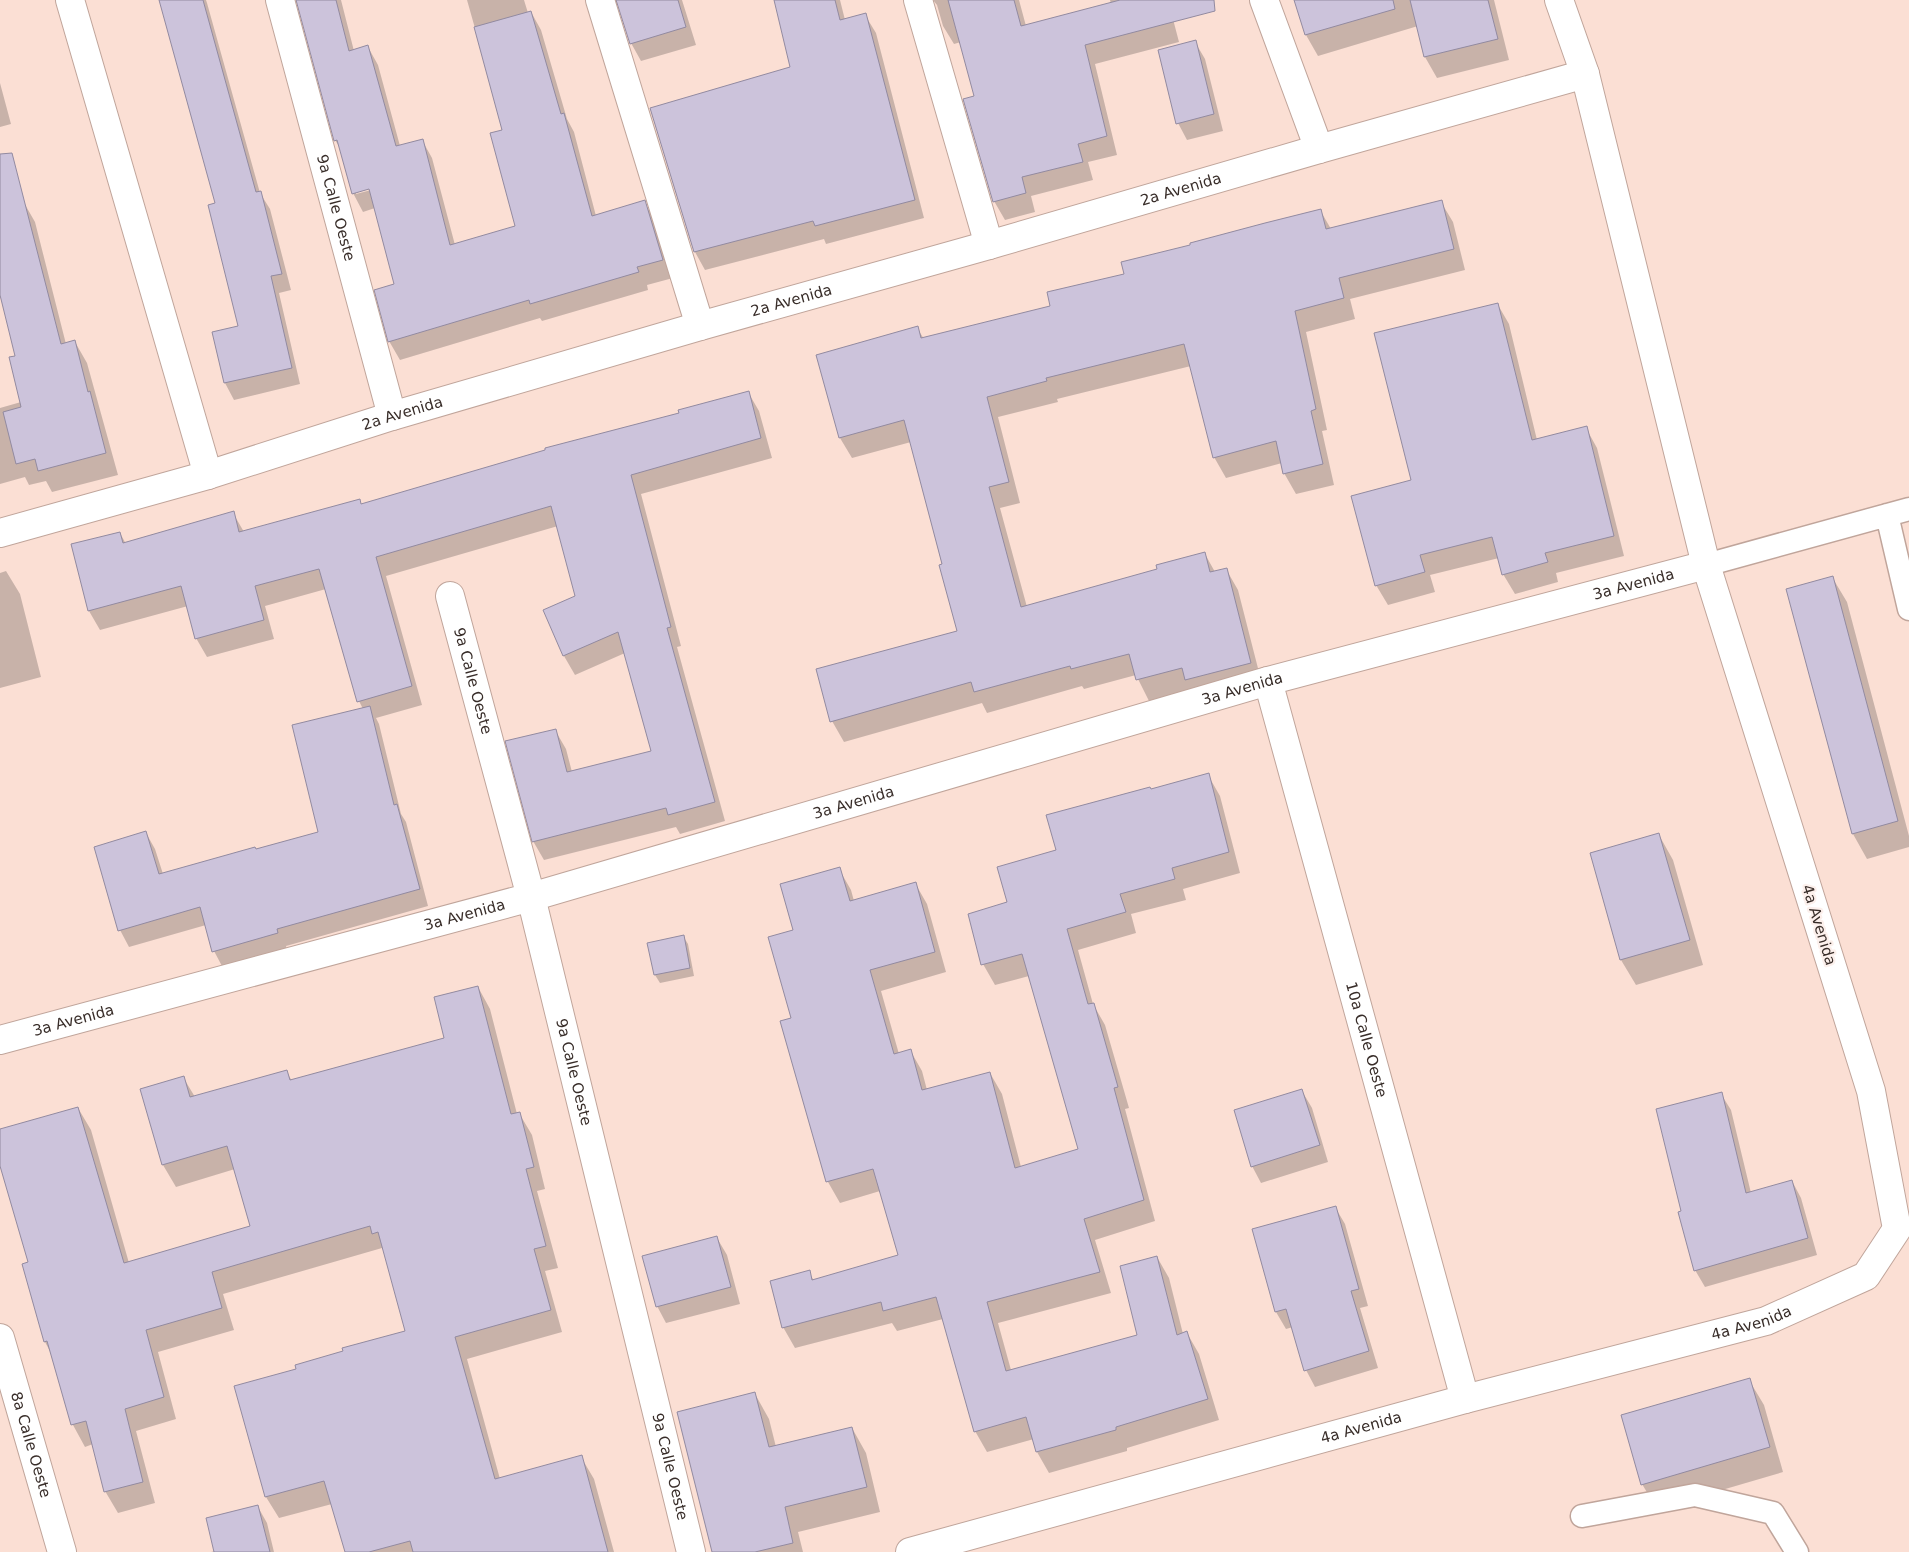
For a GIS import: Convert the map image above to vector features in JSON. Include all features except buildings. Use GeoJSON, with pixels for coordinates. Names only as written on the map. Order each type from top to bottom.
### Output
{"type":"FeatureCollection","features":[{"type":"Feature","properties":{"kind":"street"},"geometry":{"type":"LineString","coordinates":[[70,0],[208,475]]}},
{"type":"Feature","properties":{"kind":"street","name":"9a Calle Oeste"},"geometry":{"type":"LineString","coordinates":[[280,0],[392,416]]}},
{"type":"Feature","properties":{"kind":"street"},"geometry":{"type":"LineString","coordinates":[[600,0],[700,326]]}},
{"type":"Feature","properties":{"kind":"street"},"geometry":{"type":"LineString","coordinates":[[918,0],[989,245]]}},
{"type":"Feature","properties":{"kind":"street"},"geometry":{"type":"LineString","coordinates":[[1264,0],[1320,149]]}},
{"type":"Feature","properties":{"kind":"street","name":"4a Avenida"},"geometry":{"type":"LineString","coordinates":[[910,1552],[1465,1399],[1766,1321],[1866,1276],[1897,1228],[1871,1091],[1706,565],[1585,74],[1558,0]]}},
{"type":"Feature","properties":{"kind":"street","name":"2a Avenida"},"geometry":{"type":"LineString","coordinates":[[0,533],[208,475],[392,416],[700,326],[1585,74]]}},
{"type":"Feature","properties":{"kind":"street","name":"3a Avenida"},"geometry":{"type":"LineString","coordinates":[[0,1040],[532,897],[1268,681],[1706,565]]}},
{"type":"Feature","properties":{"kind":"street","name":"9a Calle Oeste"},"geometry":{"type":"LineString","coordinates":[[450,596],[532,897],[690,1552]]}},
{"type":"Feature","properties":{"kind":"street","name":"10a Calle Oeste"},"geometry":{"type":"LineString","coordinates":[[1268,681],[1465,1399]]}},
{"type":"Feature","properties":{"kind":"street","name":"8a Calle Oeste"},"geometry":{"type":"LineString","coordinates":[[0,1338],[62,1552]]}},
{"type":"Feature","properties":{"kind":"lane"},"geometry":{"type":"LineString","coordinates":[[1706,565],[1909,509]]}},
{"type":"Feature","properties":{"kind":"lane"},"geometry":{"type":"LineString","coordinates":[[1887,515],[1909,609]]}},
{"type":"Feature","properties":{"kind":"lane"},"geometry":{"type":"LineString","coordinates":[[1582,1516],[1695,1495],[1773,1513],[1797,1552]]}}]}
